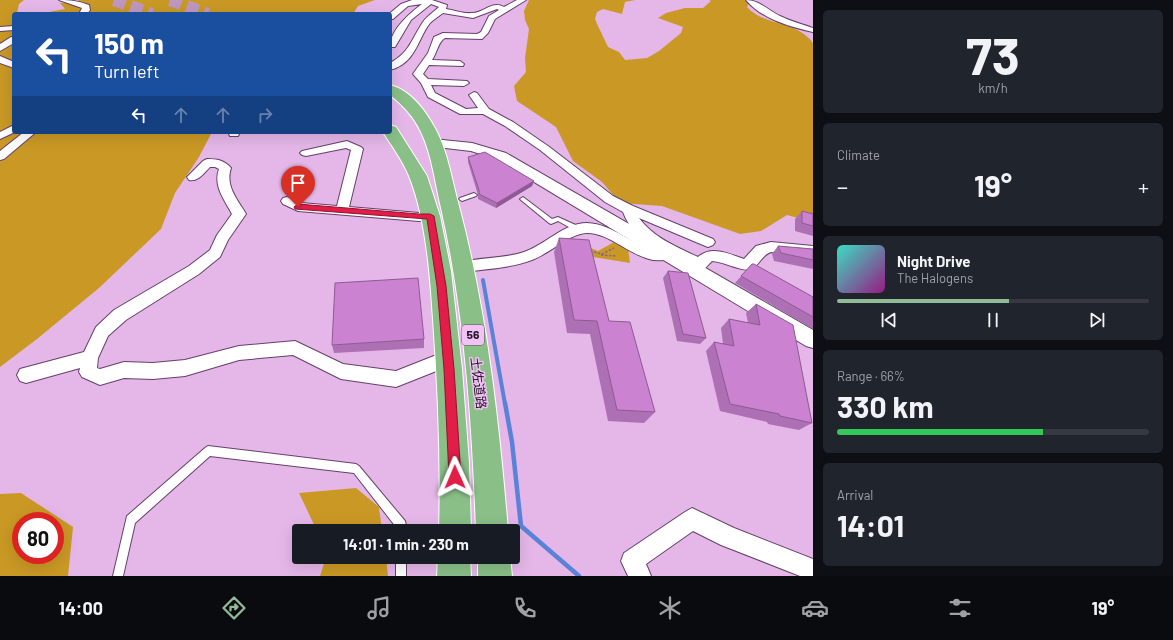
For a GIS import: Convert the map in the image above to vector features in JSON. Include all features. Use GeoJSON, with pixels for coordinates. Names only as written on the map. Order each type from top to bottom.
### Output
{"type":"FeatureCollection","features":[{"type":"Feature","properties":{"kind":"highway","name":"56"},"geometry":{"type":"LineString","coordinates":[[392,91],[411,105],[425,123],[421,140]]}},
{"type":"Feature","properties":{"kind":"highway"},"geometry":{"type":"LineString","coordinates":[[392,130],[421,140],[423,149],[418,157],[415,169]]}},
{"type":"Feature","properties":{"kind":"highway","name":"56"},"geometry":{"type":"LineString","coordinates":[[392,132],[415,169],[430,216],[440,271],[455,463],[455,524]]}},
{"type":"Feature","properties":{"kind":"highway","name":"土佐道路"},"geometry":{"type":"LineString","coordinates":[[421,140],[452,216],[463,267],[487,445],[492,524]]}},
{"type":"Feature","properties":{"kind":"highway"},"geometry":{"type":"LineString","coordinates":[[454,564],[454,576]]}},
{"type":"Feature","properties":{"kind":"highway"},"geometry":{"type":"LineString","coordinates":[[494,564],[495,576]]}},
{"type":"Feature","properties":{"kind":"street"},"geometry":{"type":"LineString","coordinates":[[63,0],[86,7],[84,12]]}},
{"type":"Feature","properties":{"kind":"street"},"geometry":{"type":"LineString","coordinates":[[485,111],[464,112],[431,95],[425,82],[418,74],[432,53],[437,39],[444,35],[479,37],[484,32],[492,18],[522,0]]}},
{"type":"Feature","properties":{"kind":"street"},"geometry":{"type":"LineString","coordinates":[[750,0],[764,11],[813,30]]}},
{"type":"Feature","properties":{"kind":"street"},"geometry":{"type":"LineString","coordinates":[[392,66],[404,59],[400,46],[408,19],[430,2]]}},
{"type":"Feature","properties":{"kind":"street"},"geometry":{"type":"LineString","coordinates":[[392,15],[407,3],[430,2],[444,7],[400,46]]}},
{"type":"Feature","properties":{"kind":"street"},"geometry":{"type":"LineString","coordinates":[[441,10],[473,16],[497,6],[504,10]]}},
{"type":"Feature","properties":{"kind":"street"},"geometry":{"type":"LineString","coordinates":[[467,25],[473,16]]}},
{"type":"Feature","properties":{"kind":"street"},"geometry":{"type":"LineString","coordinates":[[0,29],[12,28]]}},
{"type":"Feature","properties":{"kind":"street"},"geometry":{"type":"LineString","coordinates":[[0,48],[12,40]]}},
{"type":"Feature","properties":{"kind":"street"},"geometry":{"type":"LineString","coordinates":[[0,59],[12,64]]}},
{"type":"Feature","properties":{"kind":"street"},"geometry":{"type":"LineString","coordinates":[[426,62],[460,64]]}},
{"type":"Feature","properties":{"kind":"street"},"geometry":{"type":"LineString","coordinates":[[425,82],[464,84]]}},
{"type":"Feature","properties":{"kind":"street"},"geometry":{"type":"LineString","coordinates":[[474,95],[485,111],[528,136],[609,199],[628,209],[708,242]]}},
{"type":"Feature","properties":{"kind":"street"},"geometry":{"type":"LineString","coordinates":[[0,136],[12,129]]}},
{"type":"Feature","properties":{"kind":"street"},"geometry":{"type":"LineString","coordinates":[[0,157],[29,134]]}},
{"type":"Feature","properties":{"kind":"street"},"geometry":{"type":"LineString","coordinates":[[421,140],[472,147],[501,156],[667,254],[697,267]]}},
{"type":"Feature","properties":{"kind":"street"},"geometry":{"type":"LineString","coordinates":[[306,153],[347,144],[357,149],[342,210]]}},
{"type":"Feature","properties":{"kind":"street"},"geometry":{"type":"LineString","coordinates":[[193,177],[207,163],[218,163],[225,168],[222,186],[239,214],[222,238],[215,253],[194,270],[120,315],[102,332],[90,358],[88,372],[100,377],[124,370],[185,368],[239,353],[295,348],[341,371],[396,379],[434,363],[448,359]]}},
{"type":"Feature","properties":{"kind":"street"},"geometry":{"type":"LineString","coordinates":[[287,201],[298,207],[419,217],[430,216]]}},
{"type":"Feature","properties":{"kind":"street"},"geometry":{"type":"LineString","coordinates":[[628,209],[630,218],[639,229],[653,240],[813,340]]}},
{"type":"Feature","properties":{"kind":"street"},"geometry":{"type":"LineString","coordinates":[[463,267],[527,256],[545,249],[578,229],[588,228],[603,232],[654,255],[667,254]]}},
{"type":"Feature","properties":{"kind":"street"},"geometry":{"type":"LineString","coordinates":[[697,267],[709,256],[720,256],[747,265],[761,250],[771,247],[813,250]]}},
{"type":"Feature","properties":{"kind":"street"},"geometry":{"type":"LineString","coordinates":[[26,375],[90,358]]}},
{"type":"Feature","properties":{"kind":"street"},"geometry":{"type":"LineString","coordinates":[[640,576],[632,561],[692,519],[729,537],[813,570]]}},
{"type":"Feature","properties":{"kind":"lane"},"geometry":{"type":"LineString","coordinates":[[462,199],[474,195]]}},
{"type":"Feature","properties":{"kind":"lane"},"geometry":{"type":"LineString","coordinates":[[523,199],[551,222],[558,219],[578,229]]}},
{"type":"Feature","properties":{"kind":"lane"},"geometry":{"type":"LineString","coordinates":[[118,576],[131,520],[208,451],[356,469],[400,524]]}},
{"type":"Feature","properties":{"kind":"lane"},"geometry":{"type":"LineString","coordinates":[[401,564],[401,576]]}},
{"type":"Feature","properties":{"kind":"path"},"geometry":{"type":"LineString","coordinates":[[561,239],[600,255],[616,256]]}},
{"type":"Feature","properties":{"kind":"path"},"geometry":{"type":"LineString","coordinates":[[600,255],[607,253],[623,241]]}},
{"type":"Feature","properties":{"kind":"shaded area"},"geometry":{"type":"Polygon","coordinates":[[[0,0],[24,0],[19,4],[17,12],[12,12],[12,134],[211,134],[199,157],[175,193],[161,229],[99,288],[0,367],[0,0]]]}},
{"type":"Feature","properties":{"kind":"shaded area"},"geometry":{"type":"Polygon","coordinates":[[[78,0],[375,0],[358,6],[354,12],[49,12],[65,9],[60,3],[80,3],[78,0]]]}},
{"type":"Feature","properties":{"kind":"shaded area"},"geometry":{"type":"Polygon","coordinates":[[[529,0],[635,0],[625,2],[622,14],[603,9],[597,12],[595,19],[608,47],[619,52],[625,60],[647,58],[659,51],[681,33],[683,27],[658,18],[666,13],[685,8],[703,8],[711,1],[709,0],[750,0],[747,7],[754,13],[763,18],[798,30],[806,36],[813,43],[813,222],[787,215],[761,231],[740,234],[662,206],[620,203],[602,182],[573,161],[556,127],[517,101],[514,86],[526,72],[525,58],[529,29],[525,20],[524,11],[529,0]]]}},
{"type":"Feature","properties":{"kind":"shaded area"},"geometry":{"type":"Polygon","coordinates":[[[567,239],[598,251],[616,241],[628,247],[630,263],[587,256],[567,239]]]}},
{"type":"Feature","properties":{"kind":"shaded area"},"geometry":{"type":"Polygon","coordinates":[[[356,488],[379,507],[381,524],[314,524],[299,493],[356,488]]]}},
{"type":"Feature","properties":{"kind":"shaded area"},"geometry":{"type":"Polygon","coordinates":[[[21,493],[50,512],[12,512],[12,564],[64,564],[64,521],[73,527],[68,576],[0,576],[0,494],[21,493]]]}},
{"type":"Feature","properties":{"kind":"shaded area"},"geometry":{"type":"Polygon","coordinates":[[[324,564],[387,564],[388,576],[320,576],[324,564]]]}},
{"type":"Feature","properties":{"kind":"building"},"geometry":{"type":"Polygon","coordinates":[[[485,152],[534,181],[497,203],[479,194],[468,157],[485,152]]]}},
{"type":"Feature","properties":{"kind":"building"},"geometry":{"type":"Polygon","coordinates":[[[802,211],[813,214],[813,226],[802,223],[802,211]]]}},
{"type":"Feature","properties":{"kind":"building"},"geometry":{"type":"Polygon","coordinates":[[[559,238],[589,240],[609,321],[630,322],[655,412],[617,410],[597,321],[574,320],[559,238]]]}},
{"type":"Feature","properties":{"kind":"building"},"geometry":{"type":"Polygon","coordinates":[[[778,246],[813,249],[813,260],[781,253],[778,246]]]}},
{"type":"Feature","properties":{"kind":"building"},"geometry":{"type":"Polygon","coordinates":[[[752,264],[813,297],[813,317],[741,276],[752,264]]]}},
{"type":"Feature","properties":{"kind":"building"},"geometry":{"type":"Polygon","coordinates":[[[668,271],[688,273],[706,338],[683,334],[668,271]]]}},
{"type":"Feature","properties":{"kind":"building"},"geometry":{"type":"Polygon","coordinates":[[[418,278],[424,339],[332,345],[335,283],[418,278]]]}},
{"type":"Feature","properties":{"kind":"building"},"geometry":{"type":"Polygon","coordinates":[[[756,304],[793,325],[812,423],[780,416],[779,414],[730,404],[714,342],[734,346],[729,319],[760,325],[756,304]]]}},
{"type":"Feature","properties":{"kind":"waterway"},"geometry":{"type":"LineString","coordinates":[[483,280],[505,404]]}},
{"type":"Feature","properties":{"kind":"waterway"},"geometry":{"type":"LineString","coordinates":[[505,403],[512,442],[521,526],[579,576]]}},
{"type":"Feature","properties":{"kind":"tunnel"},"geometry":{"type":"LineString","coordinates":[[114,0],[147,12]]}},
{"type":"Feature","properties":{"kind":"tunnel"},"geometry":{"type":"LineString","coordinates":[[170,0],[203,12]]}},
{"type":"Feature","properties":{"kind":"route"},"geometry":{"type":"LineString","coordinates":[[298,207],[419,217],[430,216],[440,271],[449,369],[455,477]]}}]}
